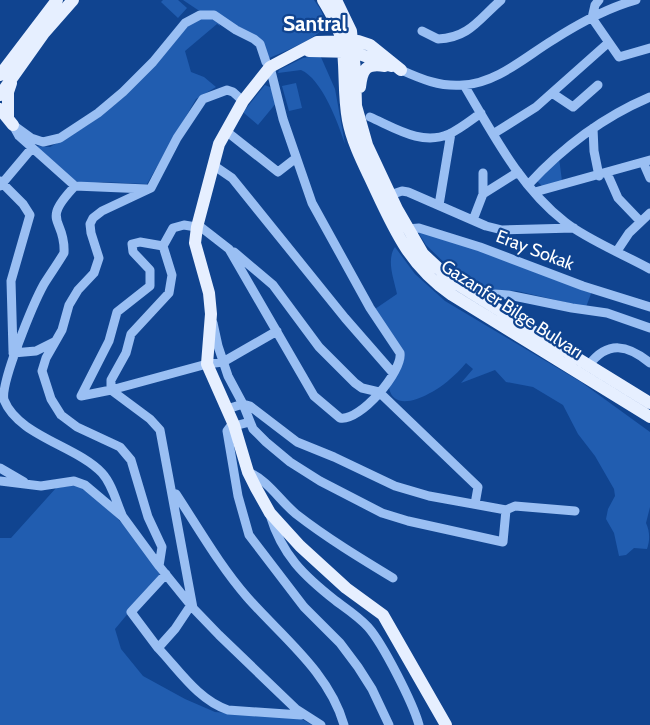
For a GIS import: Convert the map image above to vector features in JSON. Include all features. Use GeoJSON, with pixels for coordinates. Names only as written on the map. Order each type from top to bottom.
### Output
{"type":"FeatureCollection","features":[{"type":"Feature","properties":{"kind":"main road"},"geometry":{"type":"LineString","coordinates":[[0,95],[8,68],[57,0]]}},
{"type":"Feature","properties":{"kind":"main road"},"geometry":{"type":"LineString","coordinates":[[0,75],[73,0]]}},
{"type":"Feature","properties":{"kind":"main road","name":"Gazanfer Bilge Bulvarı"},"geometry":{"type":"LineString","coordinates":[[323,0],[348,46],[356,106],[367,146],[417,246],[434,267],[452,281],[650,404]]}},
{"type":"Feature","properties":{"kind":"main road","name":"Gazanfer Bilge Bulvarı"},"geometry":{"type":"LineString","coordinates":[[336,0],[347,20],[346,112],[353,139],[394,230],[418,267],[452,295],[650,417]]}},
{"type":"Feature","properties":{"kind":"main road"},"geometry":{"type":"LineString","coordinates":[[332,16],[328,33],[317,42],[270,67],[243,101],[219,144],[197,227],[195,243],[209,293],[211,314],[207,364],[234,425],[248,472],[270,513],[300,546],[336,579],[383,615],[446,725]]}},
{"type":"Feature","properties":{"kind":"main road"},"geometry":{"type":"LineString","coordinates":[[347,20],[397,69]]}},
{"type":"Feature","properties":{"kind":"main road"},"geometry":{"type":"LineString","coordinates":[[317,42],[348,46],[397,69]]}},
{"type":"Feature","properties":{"kind":"main road"},"geometry":{"type":"LineString","coordinates":[[296,52],[323,50],[366,42],[375,49]]}},
{"type":"Feature","properties":{"kind":"main road"},"geometry":{"type":"LineString","coordinates":[[362,130],[359,106],[363,73],[373,65],[397,69]]}},
{"type":"Feature","properties":{"kind":"main road"},"geometry":{"type":"LineString","coordinates":[[4,119],[8,92],[8,68]]}},
{"type":"Feature","properties":{"kind":"street"},"geometry":{"type":"LineString","coordinates":[[422,31],[438,39],[464,33],[475,27],[501,0]]}},
{"type":"Feature","properties":{"kind":"street"},"geometry":{"type":"LineString","coordinates":[[599,0],[594,5],[592,18],[619,57],[650,48]]}},
{"type":"Feature","properties":{"kind":"street"},"geometry":{"type":"LineString","coordinates":[[397,69],[440,84],[464,85],[509,69],[592,18],[636,0]]}},
{"type":"Feature","properties":{"kind":"street"},"geometry":{"type":"LineString","coordinates":[[4,119],[31,138],[43,142],[60,138],[117,98],[153,63],[185,22],[200,15],[214,15],[260,44],[270,67],[283,119],[312,203],[370,308],[398,349],[400,359],[393,374],[357,414],[347,419],[340,418],[314,396],[229,249]]}},
{"type":"Feature","properties":{"kind":"street"},"geometry":{"type":"LineString","coordinates":[[493,134],[536,108],[608,43]]}},
{"type":"Feature","properties":{"kind":"street"},"geometry":{"type":"LineString","coordinates":[[464,85],[518,172],[554,213],[574,228],[650,269]]}},
{"type":"Feature","properties":{"kind":"street"},"geometry":{"type":"LineString","coordinates":[[552,93],[573,107],[598,85]]}},
{"type":"Feature","properties":{"kind":"street"},"geometry":{"type":"LineString","coordinates":[[159,566],[162,547],[148,517],[132,460],[120,447],[67,422],[51,399],[42,369],[56,341],[72,299],[94,273],[99,262],[90,228],[93,218],[108,207],[150,189],[156,182],[177,138],[201,101],[227,90],[243,101]]}},
{"type":"Feature","properties":{"kind":"street"},"geometry":{"type":"LineString","coordinates":[[531,189],[558,154],[593,128],[650,97]]}},
{"type":"Feature","properties":{"kind":"street"},"geometry":{"type":"LineString","coordinates":[[370,117],[423,139],[437,138],[451,133],[481,113]]}},
{"type":"Feature","properties":{"kind":"street"},"geometry":{"type":"LineString","coordinates":[[4,119],[19,136],[75,186],[150,189]]}},
{"type":"Feature","properties":{"kind":"street"},"geometry":{"type":"LineString","coordinates":[[593,128],[594,151],[602,174],[618,198],[640,221]]}},
{"type":"Feature","properties":{"kind":"street"},"geometry":{"type":"LineString","coordinates":[[226,131],[278,172],[296,158]]}},
{"type":"Feature","properties":{"kind":"street"},"geometry":{"type":"LineString","coordinates":[[440,205],[451,133]]}},
{"type":"Feature","properties":{"kind":"street"},"geometry":{"type":"LineString","coordinates":[[13,353],[11,281],[30,215],[23,204],[1,183],[32,148]]}},
{"type":"Feature","properties":{"kind":"street"},"geometry":{"type":"LineString","coordinates":[[531,189],[602,174],[647,161],[650,178]]}},
{"type":"Feature","properties":{"kind":"street"},"geometry":{"type":"LineString","coordinates":[[213,165],[232,178],[338,310],[393,374]]}},
{"type":"Feature","properties":{"kind":"street"},"geometry":{"type":"LineString","coordinates":[[473,220],[483,194],[483,172]]}},
{"type":"Feature","properties":{"kind":"street"},"geometry":{"type":"LineString","coordinates":[[483,194],[518,172]]}},
{"type":"Feature","properties":{"kind":"street"},"geometry":{"type":"LineString","coordinates":[[75,186],[61,201],[56,211],[64,253],[44,285],[13,353],[3,397],[8,407],[28,426],[103,474],[123,517],[192,606],[219,636],[303,715],[321,725]]}},
{"type":"Feature","properties":{"kind":"street"},"geometry":{"type":"LineString","coordinates":[[390,195],[404,191],[494,228],[510,231],[574,228]]}},
{"type":"Feature","properties":{"kind":"street"},"geometry":{"type":"LineString","coordinates":[[617,251],[629,233],[650,213]]}},
{"type":"Feature","properties":{"kind":"street"},"geometry":{"type":"LineString","coordinates":[[158,648],[192,606],[173,490],[158,427],[111,390],[110,385],[113,374],[126,353],[131,334],[166,298],[171,288],[172,275],[163,246],[173,228],[184,225],[205,230],[273,285],[319,347],[355,383],[362,388],[379,392],[478,487],[475,504]]}},
{"type":"Feature","properties":{"kind":"street","name":"Eray Sokak"},"geometry":{"type":"LineString","coordinates":[[407,229],[418,228],[480,247],[583,286],[650,308]]}},
{"type":"Feature","properties":{"kind":"street"},"geometry":{"type":"LineString","coordinates":[[163,246],[140,242],[132,244],[133,252],[150,270],[150,286],[119,310],[115,316],[109,341],[81,396],[207,364],[224,362],[277,331]]}},
{"type":"Feature","properties":{"kind":"street"},"geometry":{"type":"LineString","coordinates":[[486,302],[495,294],[508,295],[607,313],[650,328]]}},
{"type":"Feature","properties":{"kind":"street"},"geometry":{"type":"LineString","coordinates":[[211,314],[228,376],[250,422],[256,433],[290,462],[382,513],[503,542],[506,510]]}},
{"type":"Feature","properties":{"kind":"street"},"geometry":{"type":"LineString","coordinates":[[13,353],[36,351],[56,341]]}},
{"type":"Feature","properties":{"kind":"street"},"geometry":{"type":"LineString","coordinates":[[589,364],[606,350],[619,347],[636,352],[650,363]]}},
{"type":"Feature","properties":{"kind":"street"},"geometry":{"type":"LineString","coordinates":[[227,408],[243,404],[255,409],[297,442],[395,486],[429,496],[506,510],[515,506],[575,511]]}},
{"type":"Feature","properties":{"kind":"street"},"geometry":{"type":"LineString","coordinates":[[250,422],[234,425],[227,431],[238,496],[249,535],[304,607],[340,644],[358,667],[372,689],[389,725]]}},
{"type":"Feature","properties":{"kind":"street"},"geometry":{"type":"LineString","coordinates":[[0,468],[28,485]]}},
{"type":"Feature","properties":{"kind":"street"},"geometry":{"type":"LineString","coordinates":[[248,472],[259,476],[294,512],[331,540],[393,578]]}},
{"type":"Feature","properties":{"kind":"street"},"geometry":{"type":"LineString","coordinates":[[0,481],[28,485],[49,485],[67,481],[81,483],[123,517]]}},
{"type":"Feature","properties":{"kind":"street"},"geometry":{"type":"LineString","coordinates":[[173,490],[235,582],[311,664],[333,696],[345,725]]}},
{"type":"Feature","properties":{"kind":"street"},"geometry":{"type":"LineString","coordinates":[[270,513],[279,541],[296,566],[357,617],[373,634],[413,708],[418,725]]}},
{"type":"Feature","properties":{"kind":"street"},"geometry":{"type":"LineString","coordinates":[[166,574],[131,612],[158,648],[204,698],[228,710],[303,715]]}},
{"type":"Feature","properties":{"kind":"shaded area"},"geometry":{"type":"Polygon","coordinates":[[[178,0],[187,8],[178,18],[161,2],[178,0]]]}},
{"type":"Feature","properties":{"kind":"shaded area"},"geometry":{"type":"Polygon","coordinates":[[[183,0],[314,0],[323,15],[324,26],[308,40],[267,59],[264,46],[183,0]]]}},
{"type":"Feature","properties":{"kind":"shaded area"},"geometry":{"type":"Polygon","coordinates":[[[206,17],[219,21],[220,26],[217,24],[185,51],[191,72],[204,77],[216,87],[196,99],[147,184],[103,182],[86,184],[72,180],[27,141],[37,146],[50,147],[88,125],[124,97],[190,23],[206,17]]]}},
{"type":"Feature","properties":{"kind":"shaded area"},"geometry":{"type":"Polygon","coordinates":[[[320,55],[335,89],[345,144],[328,102],[316,82],[301,70],[278,73],[279,70],[303,58],[320,55]]]}},
{"type":"Feature","properties":{"kind":"shaded area"},"geometry":{"type":"Polygon","coordinates":[[[296,83],[302,108],[289,111],[282,86],[296,83]]]}},
{"type":"Feature","properties":{"kind":"shaded area"},"geometry":{"type":"Polygon","coordinates":[[[265,85],[272,88],[277,102],[258,125],[244,111],[265,85]]]}},
{"type":"Feature","properties":{"kind":"shaded area"},"geometry":{"type":"Polygon","coordinates":[[[559,158],[562,181],[542,186],[537,181],[559,158]]]}},
{"type":"Feature","properties":{"kind":"shaded area"},"geometry":{"type":"Polygon","coordinates":[[[418,232],[452,241],[592,291],[586,307],[517,291],[484,289],[452,270],[426,245],[418,232]]]}},
{"type":"Feature","properties":{"kind":"shaded area"},"geometry":{"type":"Polygon","coordinates":[[[395,247],[415,274],[445,301],[581,382],[650,432],[650,507],[646,523],[649,536],[647,549],[634,548],[626,555],[619,556],[614,533],[606,519],[615,496],[614,489],[595,456],[578,434],[563,405],[533,387],[506,382],[495,370],[461,383],[473,369],[466,363],[443,385],[426,395],[407,401],[399,401],[393,396],[389,388],[403,362],[404,352],[375,309],[397,294],[391,264],[395,247]]]}},
{"type":"Feature","properties":{"kind":"shaded area"},"geometry":{"type":"Polygon","coordinates":[[[77,485],[102,504],[124,526],[144,549],[160,575],[115,629],[121,649],[143,676],[215,712],[300,718],[312,725],[0,725],[0,538],[11,538],[56,488],[77,485]]]}},
{"type":"Feature","properties":{"kind":"district","name":"Santral"},"geometry":{"type":"Point","coordinates":[315,24]}}]}
